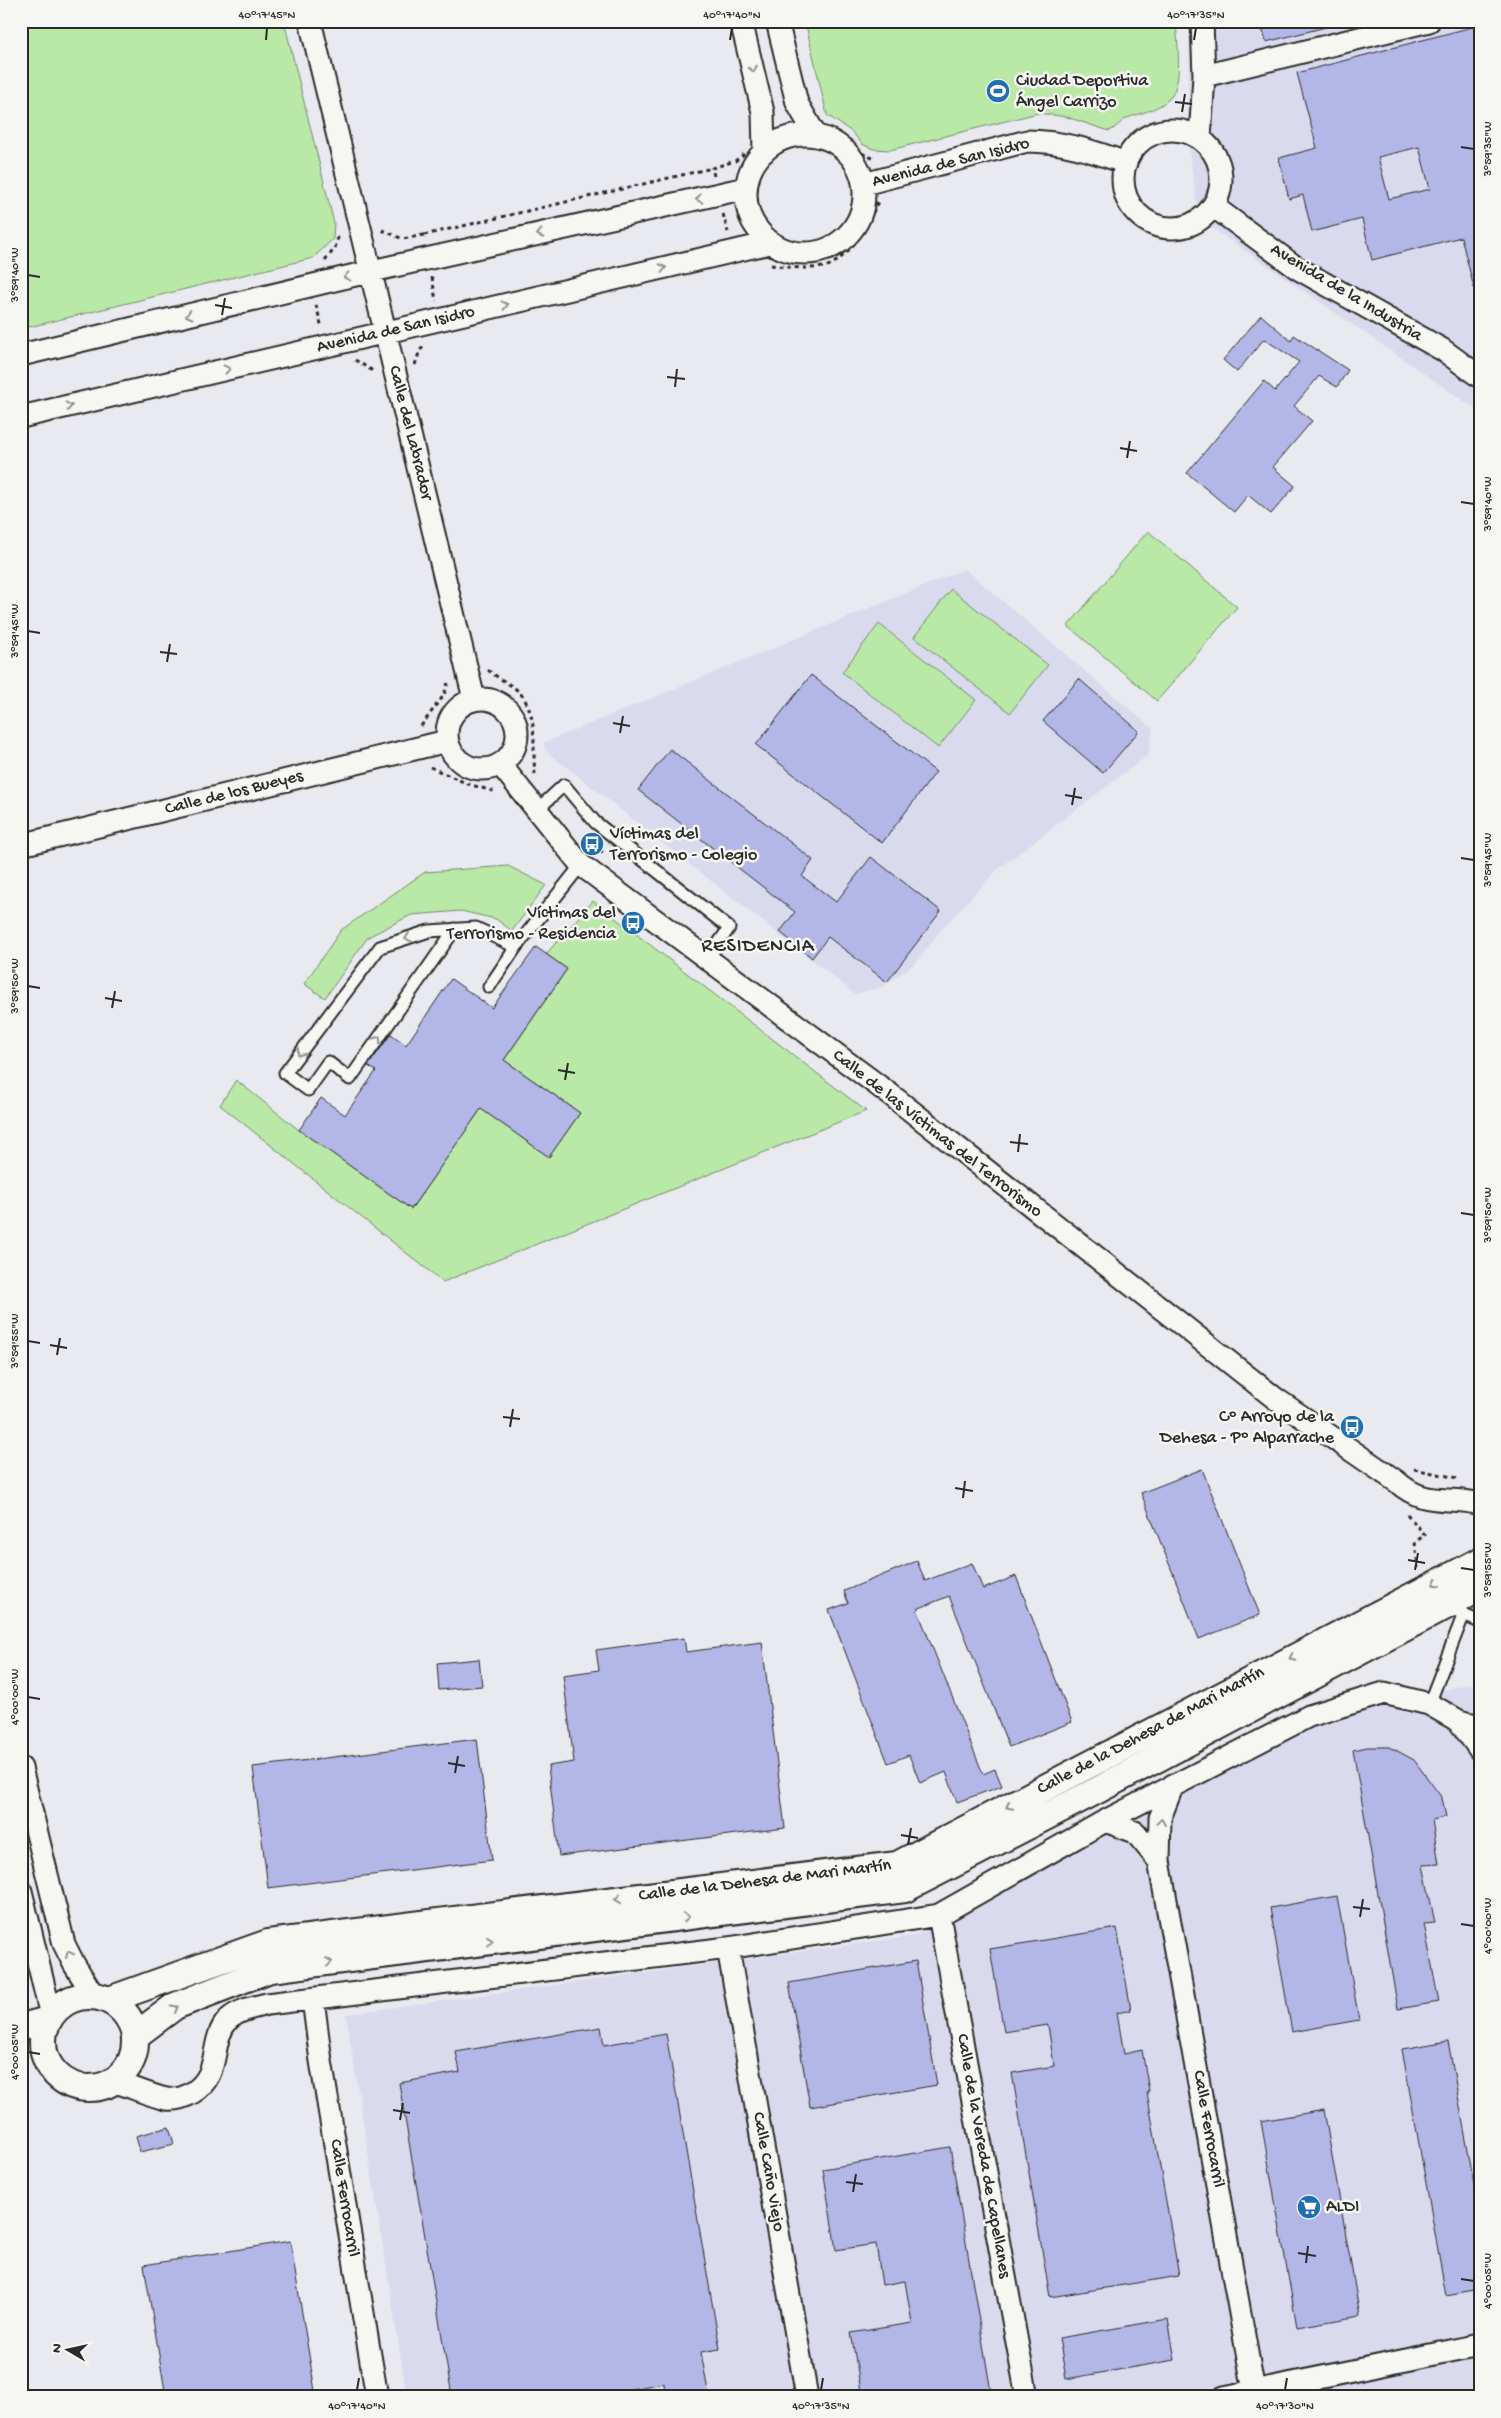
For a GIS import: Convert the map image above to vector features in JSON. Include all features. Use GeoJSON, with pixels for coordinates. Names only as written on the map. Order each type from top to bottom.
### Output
{"type":"FeatureCollection","features":[{"type":"Feature","properties":{"kind":"street","name":"Calle del Labrador"},"geometry":{"type":"LineString","coordinates":[[310,21],[474,699]]}},
{"type":"Feature","properties":{"kind":"street"},"geometry":{"type":"LineString","coordinates":[[741,21],[763,112],[746,188],[746,204],[759,232],[770,243],[788,251],[808,254],[828,249],[844,239],[859,217],[863,204],[864,184],[855,162],[848,153],[828,139],[797,103],[777,21]]}},
{"type":"Feature","properties":{"kind":"street"},"geometry":{"type":"LineString","coordinates":[[1200,138],[1204,76],[1202,21]]}},
{"type":"Feature","properties":{"kind":"street"},"geometry":{"type":"LineString","coordinates":[[1204,76],[1429,21]]}},
{"type":"Feature","properties":{"kind":"street"},"geometry":{"type":"LineString","coordinates":[[1167,129],[1183,130],[1200,138],[1214,152],[1221,169],[1221,189],[1213,206],[1202,219],[1187,226],[1170,228],[1154,225],[1140,216],[1129,203],[1123,187],[1123,170],[1128,155],[1138,142],[1152,133],[1167,129]]}},
{"type":"Feature","properties":{"kind":"street"},"geometry":{"type":"LineString","coordinates":[[755,149],[798,136],[824,134]]}},
{"type":"Feature","properties":{"kind":"street","name":"Avenida de San Isidro"},"geometry":{"type":"LineString","coordinates":[[864,184],[1027,142],[1048,141],[1084,148],[1126,163]]}},
{"type":"Feature","properties":{"kind":"street"},"geometry":{"type":"LineString","coordinates":[[21,355],[428,258],[746,188]]}},
{"type":"Feature","properties":{"kind":"street","name":"Avenida de la Industria"},"geometry":{"type":"LineString","coordinates":[[1213,206],[1297,268],[1444,350],[1480,377]]}},
{"type":"Feature","properties":{"kind":"street","name":"Avenida de San Isidro"},"geometry":{"type":"LineString","coordinates":[[21,417],[770,243]]}},
{"type":"Feature","properties":{"kind":"street"},"geometry":{"type":"LineString","coordinates":[[474,699],[488,699],[501,704],[511,714],[516,727],[516,741],[510,754],[500,764],[488,769],[481,769],[462,763],[452,754],[447,741],[447,727],[452,714],[461,705],[474,699]]}},
{"type":"Feature","properties":{"kind":"street","name":"Calle de los Bueyes"},"geometry":{"type":"LineString","coordinates":[[21,845],[447,741]]}},
{"type":"Feature","properties":{"kind":"street","name":"Calle de las Víctimas del Terrorismo"},"geometry":{"type":"LineString","coordinates":[[500,764],[536,811],[581,864],[891,1096],[1276,1399],[1396,1481],[1408,1492],[1422,1498],[1480,1504]]}},
{"type":"Feature","properties":{"kind":"street","name":"Calle de las Víctimas del Terrorismo"},"geometry":{"type":"LineString","coordinates":[[1396,1481],[1439,1488],[1480,1489]]}},
{"type":"Feature","properties":{"kind":"street","name":"Calle de la Dehesa de Mari Martín"},"geometry":{"type":"LineString","coordinates":[[101,1998],[268,1943],[897,1865],[1480,1561]]}},
{"type":"Feature","properties":{"kind":"street","name":"Calle de la Dehesa de Mari Martín"},"geometry":{"type":"LineString","coordinates":[[135,2036],[175,2006],[270,1969],[905,1889],[1454,1610],[1480,1588]]}},
{"type":"Feature","properties":{"kind":"street"},"geometry":{"type":"LineString","coordinates":[[115,2082],[168,2099],[185,2097],[202,2087],[212,2070],[220,2034],[229,2019],[247,2009],[267,2004],[728,1948],[939,1915],[1105,1821],[1309,1716],[1384,1694],[1429,1704],[1459,1721],[1480,1726]]}},
{"type":"Feature","properties":{"kind":"street"},"geometry":{"type":"LineString","coordinates":[[1459,1721],[1480,1750]]}},
{"type":"Feature","properties":{"kind":"street"},"geometry":{"type":"LineString","coordinates":[[21,1768],[64,1944],[101,1998]]}},
{"type":"Feature","properties":{"kind":"street","name":"Calle Ferrocarril"},"geometry":{"type":"LineString","coordinates":[[1173,1785],[1160,1818],[1159,1861],[1255,2394]]}},
{"type":"Feature","properties":{"kind":"street","name":"Calle Ferrocarril"},"geometry":{"type":"LineString","coordinates":[[1105,1821],[1135,1832],[1159,1861]]}},
{"type":"Feature","properties":{"kind":"street"},"geometry":{"type":"LineString","coordinates":[[21,1891],[49,2018]]}},
{"type":"Feature","properties":{"kind":"street","name":"Calle de la Vereda de Capellanes"},"geometry":{"type":"LineString","coordinates":[[939,1915],[1028,2397]]}},
{"type":"Feature","properties":{"kind":"street","name":"Calle Caño Viejo"},"geometry":{"type":"LineString","coordinates":[[728,1948],[807,2397]]}},
{"type":"Feature","properties":{"kind":"street"},"geometry":{"type":"LineString","coordinates":[[77,1997],[101,1998],[122,2009],[131,2021],[135,2036],[134,2053],[127,2069],[115,2082],[101,2088],[85,2089],[70,2085],[57,2077],[48,2065],[42,2042],[49,2018],[62,2004],[77,1997]]}},
{"type":"Feature","properties":{"kind":"street","name":"Calle Ferrocarril"},"geometry":{"type":"LineString","coordinates":[[313,1999],[322,2070],[377,2397]]}},
{"type":"Feature","properties":{"kind":"street"},"geometry":{"type":"LineString","coordinates":[[21,2027],[49,2018]]}},
{"type":"Feature","properties":{"kind":"street"},"geometry":{"type":"LineString","coordinates":[[21,2056],[48,2065]]}},
{"type":"Feature","properties":{"kind":"street"},"geometry":{"type":"LineString","coordinates":[[1224,2397],[1255,2394],[1480,2344]]}},
{"type":"Feature","properties":{"kind":"lane"},"geometry":{"type":"LineString","coordinates":[[536,811],[564,785],[595,822],[729,928],[707,960]]}},
{"type":"Feature","properties":{"kind":"lane"},"geometry":{"type":"LineString","coordinates":[[489,987],[516,947],[581,864]]}},
{"type":"Feature","properties":{"kind":"lane"},"geometry":{"type":"LineString","coordinates":[[455,929],[350,1079],[328,1062],[308,1090],[285,1073],[380,947],[429,931],[455,929],[476,928],[516,947]]}},
{"type":"Feature","properties":{"kind":"lane"},"geometry":{"type":"LineString","coordinates":[[1429,1704],[1454,1610],[1480,1622]]}},
{"type":"Feature","properties":{"kind":"path"},"geometry":{"type":"LineString","coordinates":[[824,134],[875,159],[882,158]]}},
{"type":"Feature","properties":{"kind":"path"},"geometry":{"type":"LineString","coordinates":[[378,223],[383,231],[404,239],[712,168],[735,161],[755,149]]}},
{"type":"Feature","properties":{"kind":"path"},"geometry":{"type":"LineString","coordinates":[[712,168],[733,251]]}},
{"type":"Feature","properties":{"kind":"path"},"geometry":{"type":"LineString","coordinates":[[766,264],[793,269],[831,265],[857,241],[880,197]]}},
{"type":"Feature","properties":{"kind":"path"},"geometry":{"type":"LineString","coordinates":[[414,367],[420,350],[442,333],[424,235]]}},
{"type":"Feature","properties":{"kind":"shaded area"},"geometry":{"type":"Polygon","coordinates":[[[1190,21],[1480,21],[1480,412],[1199,219],[1187,135],[1190,21]]]}},
{"type":"Feature","properties":{"kind":"shaded area"},"geometry":{"type":"Polygon","coordinates":[[[965,569],[1153,729],[1148,755],[998,869],[941,930],[916,963],[882,987],[855,994],[546,751],[543,743],[965,569]]]}},
{"type":"Feature","properties":{"kind":"shaded area"},"geometry":{"type":"Polygon","coordinates":[[[1480,1682],[1480,2397],[407,2397],[346,2014],[913,1936],[1329,1713],[1480,1682]]]}},
{"type":"Feature","properties":{"kind":"green space"},"geometry":{"type":"Polygon","coordinates":[[[21,21],[284,21],[334,223],[333,239],[313,258],[21,329],[21,21]]]}},
{"type":"Feature","properties":{"kind":"green space","name":"Ciudad Deportiva Ángel Carrizo"},"geometry":{"type":"Polygon","coordinates":[[[805,21],[1176,21],[1177,84],[1174,92],[1164,103],[1149,111],[1123,120],[1109,131],[1067,117],[1038,113],[890,150],[873,149],[862,144],[852,132],[827,115],[805,21]]]}},
{"type":"Feature","properties":{"kind":"green space"},"geometry":{"type":"Polygon","coordinates":[[[1148,531],[1237,607],[1157,701],[1068,626],[1148,531]]]}},
{"type":"Feature","properties":{"kind":"green space"},"geometry":{"type":"Polygon","coordinates":[[[951,589],[1048,665],[1010,713],[914,637],[951,589]]]}},
{"type":"Feature","properties":{"kind":"green space"},"geometry":{"type":"Polygon","coordinates":[[[879,624],[976,700],[938,748],[842,672],[879,624]]]}},
{"type":"Feature","properties":{"kind":"green space"},"geometry":{"type":"Polygon","coordinates":[[[508,866],[546,885],[512,931],[496,919],[461,911],[411,915],[368,937],[325,998],[304,984],[341,930],[425,872],[508,866]]]}},
{"type":"Feature","properties":{"kind":"green space"},"geometry":{"type":"Polygon","coordinates":[[[593,901],[866,1111],[443,1282],[220,1105],[236,1080],[299,1130],[411,1209],[481,1109],[549,1157],[580,1113],[504,1060],[567,969],[546,954],[593,901]]]}},
{"type":"Feature","properties":{"kind":"building"},"geometry":{"type":"Polygon","coordinates":[[[1260,21],[1326,21],[1326,27],[1266,42],[1260,21]]]}},
{"type":"Feature","properties":{"kind":"building"},"geometry":{"type":"Polygon","coordinates":[[[1476,26],[1480,41],[1480,288],[1474,288],[1461,237],[1372,260],[1362,219],[1312,232],[1303,195],[1289,199],[1279,158],[1317,148],[1297,73],[1476,26]],[[1419,147],[1378,157],[1389,199],[1430,189],[1419,147]]]}},
{"type":"Feature","properties":{"kind":"building"},"geometry":{"type":"Polygon","coordinates":[[[1261,315],[1291,341],[1294,335],[1348,370],[1337,387],[1319,376],[1294,406],[1312,421],[1273,467],[1295,486],[1271,514],[1248,495],[1234,512],[1187,473],[1264,381],[1275,391],[1299,362],[1264,339],[1237,372],[1223,360],[1261,315]]]}},
{"type":"Feature","properties":{"kind":"building"},"geometry":{"type":"Polygon","coordinates":[[[811,675],[936,772],[882,843],[756,745],[811,675]]]}},
{"type":"Feature","properties":{"kind":"building"},"geometry":{"type":"Polygon","coordinates":[[[1079,679],[1139,731],[1103,773],[1043,721],[1079,679]]]}},
{"type":"Feature","properties":{"kind":"building"},"geometry":{"type":"Polygon","coordinates":[[[670,749],[813,860],[802,876],[836,902],[871,857],[941,911],[887,982],[828,937],[812,958],[780,932],[795,912],[638,790],[670,749]]]}},
{"type":"Feature","properties":{"kind":"building"},"geometry":{"type":"Polygon","coordinates":[[[536,947],[567,969],[504,1060],[580,1113],[549,1157],[481,1109],[411,1209],[299,1130],[321,1098],[345,1115],[376,1071],[368,1066],[391,1034],[406,1045],[451,979],[492,1008],[536,947]]]}},
{"type":"Feature","properties":{"kind":"building"},"geometry":{"type":"Polygon","coordinates":[[[1202,1469],[1260,1615],[1199,1639],[1141,1493],[1202,1469]]]}},
{"type":"Feature","properties":{"kind":"building"},"geometry":{"type":"Polygon","coordinates":[[[917,1561],[925,1581],[972,1563],[983,1589],[1016,1576],[1072,1722],[1009,1747],[949,1596],[917,1609],[983,1774],[995,1769],[1002,1786],[957,1802],[946,1772],[920,1783],[909,1755],[888,1763],[829,1610],[848,1603],[844,1591],[917,1561]]]}},
{"type":"Feature","properties":{"kind":"building"},"geometry":{"type":"Polygon","coordinates":[[[684,1638],[686,1652],[762,1642],[785,1828],[559,1856],[548,1766],[574,1762],[563,1675],[599,1670],[596,1650],[684,1638]]]}},
{"type":"Feature","properties":{"kind":"building"},"geometry":{"type":"Polygon","coordinates":[[[479,1659],[482,1686],[439,1690],[437,1663],[479,1659]]]}},
{"type":"Feature","properties":{"kind":"building"},"geometry":{"type":"Polygon","coordinates":[[[477,1739],[492,1860],[268,1888],[253,1767],[477,1739]]]}},
{"type":"Feature","properties":{"kind":"building"},"geometry":{"type":"Polygon","coordinates":[[[1367,1747],[1390,1747],[1414,1760],[1442,1798],[1446,1817],[1432,1820],[1439,1864],[1423,1865],[1435,1923],[1424,1924],[1439,2002],[1398,2009],[1353,1750],[1367,1747]]]}},
{"type":"Feature","properties":{"kind":"building"},"geometry":{"type":"Polygon","coordinates":[[[1337,1896],[1359,2020],[1292,2032],[1270,1908],[1337,1896]]]}},
{"type":"Feature","properties":{"kind":"building"},"geometry":{"type":"Polygon","coordinates":[[[1117,1928],[1131,2010],[1117,2013],[1124,2054],[1142,2050],[1149,2091],[1147,2092],[1179,2276],[1050,2297],[1012,2073],[1054,2066],[1048,2025],[1004,2032],[990,1949],[1117,1928]]]}},
{"type":"Feature","properties":{"kind":"building"},"geometry":{"type":"Polygon","coordinates":[[[916,1961],[937,2085],[810,2107],[789,1983],[916,1961]]]}},
{"type":"Feature","properties":{"kind":"building"},"geometry":{"type":"Polygon","coordinates":[[[601,2027],[604,2045],[666,2034],[720,2349],[701,2352],[709,2397],[665,2397],[664,2383],[587,2397],[469,2397],[469,2393],[452,2396],[399,2083],[460,2072],[456,2052],[601,2027]]]}},
{"type":"Feature","properties":{"kind":"building"},"geometry":{"type":"Polygon","coordinates":[[[1448,2041],[1480,2217],[1480,2289],[1446,2295],[1402,2049],[1448,2041]]]}},
{"type":"Feature","properties":{"kind":"building","name":"ALDI"},"geometry":{"type":"Polygon","coordinates":[[[1324,2110],[1360,2316],[1297,2327],[1261,2121],[1324,2110]]]}},
{"type":"Feature","properties":{"kind":"building"},"geometry":{"type":"Polygon","coordinates":[[[169,2127],[174,2144],[140,2152],[136,2136],[169,2127]]]}},
{"type":"Feature","properties":{"kind":"building"},"geometry":{"type":"Polygon","coordinates":[[[950,2147],[991,2392],[965,2397],[862,2397],[851,2333],[912,2323],[905,2281],[882,2285],[876,2244],[836,2250],[823,2169],[950,2147]]]}},
{"type":"Feature","properties":{"kind":"building"},"geometry":{"type":"Polygon","coordinates":[[[290,2241],[316,2397],[166,2397],[144,2265],[290,2241]]]}},
{"type":"Feature","properties":{"kind":"building"},"geometry":{"type":"Polygon","coordinates":[[[1168,2319],[1175,2360],[1066,2379],[1059,2338],[1168,2319]]]}},
{"type":"Feature","properties":{"kind":"place","name":"Ciudad Deportiva Ángel Carrizo"},"geometry":{"type":"Point","coordinates":[998,91]}},
{"type":"Feature","properties":{"kind":"place","name":"Víctimas del Terrorismo - Colegio"},"geometry":{"type":"Point","coordinates":[592,844]}},
{"type":"Feature","properties":{"kind":"place","name":"Víctimas del Terrorismo - Residencia"},"geometry":{"type":"Point","coordinates":[633,923]}},
{"type":"Feature","properties":{"kind":"place","name":"Cº Arroyo de la Dehesa - Pº Alparrache"},"geometry":{"type":"Point","coordinates":[1352,1427]}},
{"type":"Feature","properties":{"kind":"place","name":"ALDI"},"geometry":{"type":"Point","coordinates":[1309,2207]}},
{"type":"Feature","properties":{"kind":"district","name":"RESIDENCIA"},"geometry":{"type":"Point","coordinates":[758,947]}}]}
